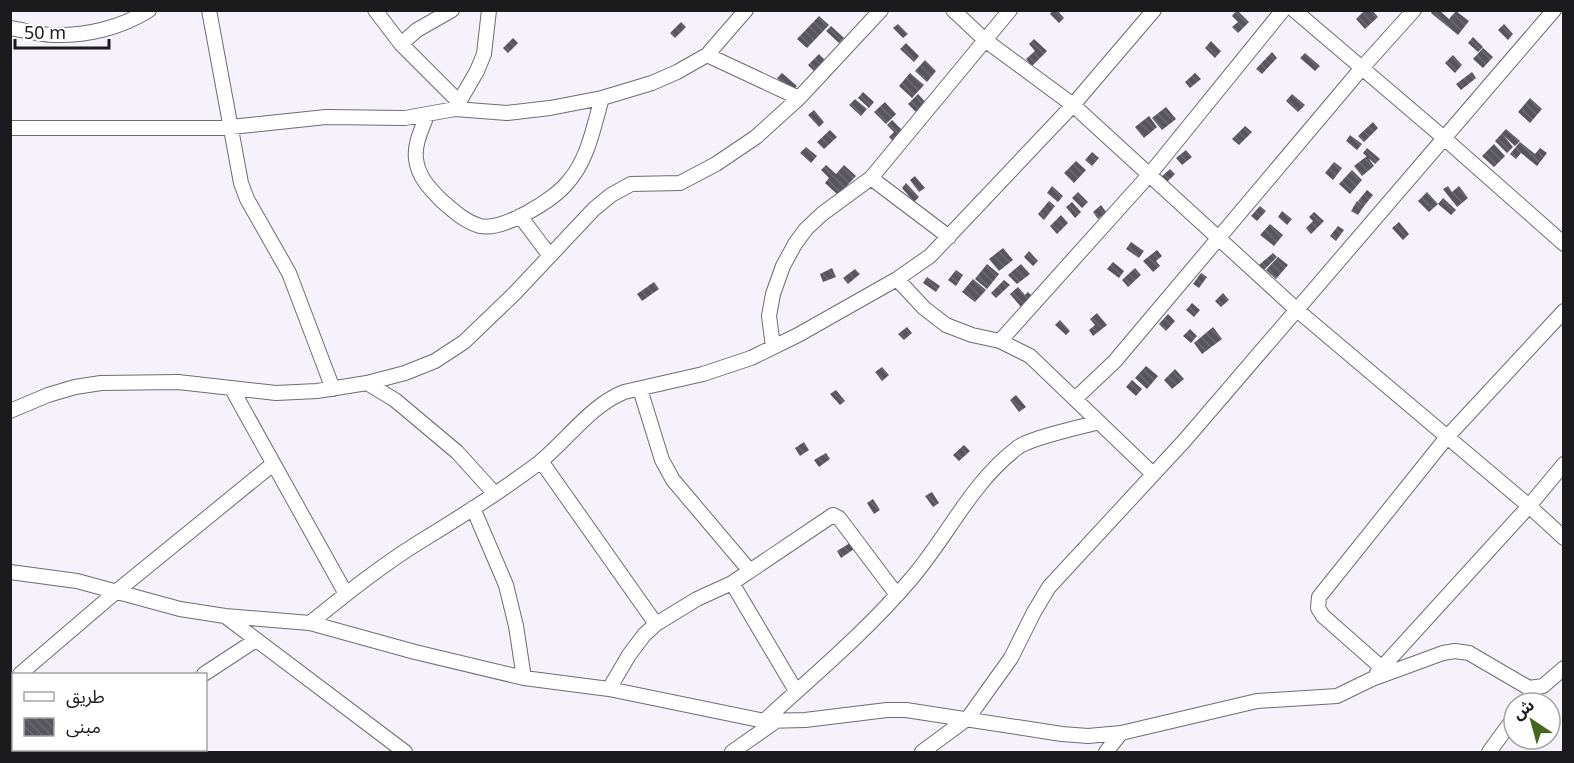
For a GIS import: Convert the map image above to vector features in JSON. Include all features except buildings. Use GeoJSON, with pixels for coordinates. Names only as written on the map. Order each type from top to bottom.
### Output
{"type":"FeatureCollection","features":[{"type":"Feature","properties":{"kind":"street"},"geometry":{"type":"LineString","coordinates":[[10,28],[51,35],[90,33],[121,25],[149,10]]}},
{"type":"Feature","properties":{"kind":"street"},"geometry":{"type":"LineString","coordinates":[[209,10],[244,191],[289,273],[333,388]]}},
{"type":"Feature","properties":{"kind":"street"},"geometry":{"type":"LineString","coordinates":[[375,10],[401,44],[457,106]]}},
{"type":"Feature","properties":{"kind":"street"},"geometry":{"type":"LineString","coordinates":[[401,44],[417,30],[453,10]]}},
{"type":"Feature","properties":{"kind":"street"},"geometry":{"type":"LineString","coordinates":[[457,106],[484,54],[489,10]]}},
{"type":"Feature","properties":{"kind":"street"},"geometry":{"type":"LineString","coordinates":[[10,128],[231,127],[326,117],[405,118],[427,115],[457,106],[507,113],[550,108],[602,98],[652,83],[693,64],[706,55],[746,10]]}},
{"type":"Feature","properties":{"kind":"street"},"geometry":{"type":"LineString","coordinates":[[10,411],[48,395],[75,387],[101,383],[178,381],[276,393],[367,383],[405,373],[435,361],[464,342],[497,311],[594,209],[611,195],[626,185],[634,183],[680,183],[716,164],[756,137],[799,98],[881,10]]}},
{"type":"Feature","properties":{"kind":"street"},"geometry":{"type":"LineString","coordinates":[[952,10],[986,40],[1073,105],[1297,310],[1529,506],[1563,538]]}},
{"type":"Feature","properties":{"kind":"street"},"geometry":{"type":"LineString","coordinates":[[773,347],[769,316],[773,294],[783,266],[795,244],[806,229],[822,214],[871,178],[1010,10]]}},
{"type":"Feature","properties":{"kind":"street"},"geometry":{"type":"LineString","coordinates":[[310,623],[401,554],[495,494],[541,461],[612,397],[640,388],[703,374],[751,358],[798,335],[897,279],[930,256],[1073,105],[1154,10]]}},
{"type":"Feature","properties":{"kind":"street"},"geometry":{"type":"LineString","coordinates":[[1000,341],[1150,174],[1283,10]]}},
{"type":"Feature","properties":{"kind":"street"},"geometry":{"type":"LineString","coordinates":[[1294,10],[1444,138],[1563,244]]}},
{"type":"Feature","properties":{"kind":"street"},"geometry":{"type":"LineString","coordinates":[[1075,399],[1115,361],[1361,69],[1414,10]]}},
{"type":"Feature","properties":{"kind":"street"},"geometry":{"type":"LineString","coordinates":[[922,753],[968,718],[1011,658],[1049,587],[1185,440],[1554,10]]}},
{"type":"Feature","properties":{"kind":"street"},"geometry":{"type":"LineString","coordinates":[[706,55],[799,98]]}},
{"type":"Feature","properties":{"kind":"street"},"geometry":{"type":"LineString","coordinates":[[427,115],[417,143],[416,158],[420,175],[429,189],[463,218],[481,226],[498,225],[520,216],[558,193],[570,181],[580,163],[602,98]]}},
{"type":"Feature","properties":{"kind":"street"},"geometry":{"type":"LineString","coordinates":[[871,178],[949,237]]}},
{"type":"Feature","properties":{"kind":"street"},"geometry":{"type":"LineString","coordinates":[[520,216],[550,256]]}},
{"type":"Feature","properties":{"kind":"street"},"geometry":{"type":"LineString","coordinates":[[897,279],[924,308],[946,325],[972,335],[1000,341],[1030,356],[1153,474]]}},
{"type":"Feature","properties":{"kind":"street"},"geometry":{"type":"LineString","coordinates":[[1382,668],[1323,616],[1318,608],[1319,597],[1447,437],[1563,311]]}},
{"type":"Feature","properties":{"kind":"street"},"geometry":{"type":"LineString","coordinates":[[367,383],[394,400],[457,452],[495,494]]}},
{"type":"Feature","properties":{"kind":"street"},"geometry":{"type":"LineString","coordinates":[[640,388],[662,460],[673,480],[750,571]]}},
{"type":"Feature","properties":{"kind":"street"},"geometry":{"type":"LineString","coordinates":[[232,389],[346,594]]}},
{"type":"Feature","properties":{"kind":"street"},"geometry":{"type":"LineString","coordinates":[[732,753],[770,721],[796,691],[828,664],[897,595],[926,561],[977,488],[1019,446],[1099,422]]}},
{"type":"Feature","properties":{"kind":"street"},"geometry":{"type":"LineString","coordinates":[[541,461],[656,624]]}},
{"type":"Feature","properties":{"kind":"street"},"geometry":{"type":"LineString","coordinates":[[22,673],[117,591],[273,464]]}},
{"type":"Feature","properties":{"kind":"street"},"geometry":{"type":"LineString","coordinates":[[1372,679],[1529,506],[1563,464]]}},
{"type":"Feature","properties":{"kind":"street"},"geometry":{"type":"LineString","coordinates":[[473,508],[506,585],[516,626],[524,678]]}},
{"type":"Feature","properties":{"kind":"street"},"geometry":{"type":"LineString","coordinates":[[609,689],[629,655],[644,635],[656,624],[732,583],[833,515],[838,518],[897,595]]}},
{"type":"Feature","properties":{"kind":"street"},"geometry":{"type":"LineString","coordinates":[[10,572],[77,581],[180,609],[225,616],[310,623],[415,652],[524,678],[609,689],[770,721],[805,720],[887,710],[906,710],[1088,736],[1121,733],[1257,700],[1337,696],[1372,679],[1443,653],[1455,651],[1469,653],[1529,688],[1543,686],[1563,668]]}},
{"type":"Feature","properties":{"kind":"street"},"geometry":{"type":"LineString","coordinates":[[732,583],[796,691]]}},
{"type":"Feature","properties":{"kind":"street"},"geometry":{"type":"LineString","coordinates":[[225,616],[396,750]]}},
{"type":"Feature","properties":{"kind":"street"},"geometry":{"type":"LineString","coordinates":[[207,673],[256,640]]}},
{"type":"Feature","properties":{"kind":"street"},"geometry":{"type":"LineString","coordinates":[[1106,753],[1121,733]]}},
{"type":"Feature","properties":{"kind":"street"},"geometry":{"type":"LineString","coordinates":[[1489,753],[1502,735]]}}]}
